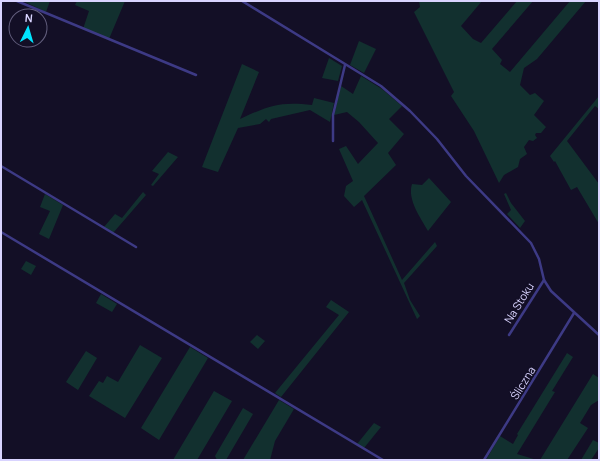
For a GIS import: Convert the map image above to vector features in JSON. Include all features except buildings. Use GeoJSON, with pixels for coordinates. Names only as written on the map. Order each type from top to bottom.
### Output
{"type":"FeatureCollection","features":[{"type":"Feature","properties":{"kind":"street"},"geometry":{"type":"LineString","coordinates":[[17,1],[196,75]]}},
{"type":"Feature","properties":{"kind":"street"},"geometry":{"type":"LineString","coordinates":[[242,1],[393,95],[437,139],[466,176],[531,243],[543,273],[544,280],[551,291],[599,335]]}},
{"type":"Feature","properties":{"kind":"street"},"geometry":{"type":"LineString","coordinates":[[333,141],[333,115],[345,65]]}},
{"type":"Feature","properties":{"kind":"street"},"geometry":{"type":"LineString","coordinates":[[1,166],[136,248]]}},
{"type":"Feature","properties":{"kind":"street"},"geometry":{"type":"LineString","coordinates":[[1,232],[383,460]]}},
{"type":"Feature","properties":{"kind":"street","name":"Na Stoku"},"geometry":{"type":"LineString","coordinates":[[509,335],[544,280]]}},
{"type":"Feature","properties":{"kind":"street","name":"Śliczna"},"geometry":{"type":"LineString","coordinates":[[484,460],[574,313]]}},
{"type":"Feature","properties":{"kind":"green space"},"geometry":{"type":"Polygon","coordinates":[[[23,1],[50,1],[47,8],[38,8],[23,1]]]}},
{"type":"Feature","properties":{"kind":"green space"},"geometry":{"type":"Polygon","coordinates":[[[77,1],[125,1],[109,39],[83,29],[89,11],[75,5],[77,1]]]}},
{"type":"Feature","properties":{"kind":"green space"},"geometry":{"type":"Polygon","coordinates":[[[419,1],[482,1],[461,26],[473,39],[481,43],[517,1],[533,1],[492,49],[502,60],[500,64],[510,72],[570,1],[586,1],[537,59],[524,68],[520,85],[530,95],[535,93],[544,101],[534,115],[546,127],[541,133],[536,133],[535,135],[537,138],[533,141],[529,140],[524,147],[527,154],[520,159],[518,167],[504,175],[499,183],[474,131],[451,96],[454,92],[414,12],[420,7],[419,1]]]}},
{"type":"Feature","properties":{"kind":"green space"},"geometry":{"type":"Polygon","coordinates":[[[359,41],[376,49],[364,73],[350,65],[359,41]]]}},
{"type":"Feature","properties":{"kind":"green space"},"geometry":{"type":"Polygon","coordinates":[[[329,58],[342,66],[338,81],[322,78],[329,58]]]}},
{"type":"Feature","properties":{"kind":"green space"},"geometry":{"type":"Polygon","coordinates":[[[242,64],[259,72],[240,119],[267,108],[283,104],[312,105],[314,98],[334,103],[330,122],[310,110],[271,119],[269,122],[266,119],[260,124],[238,128],[218,172],[202,167],[242,64]]]}},
{"type":"Feature","properties":{"kind":"green space"},"geometry":{"type":"Polygon","coordinates":[[[361,76],[382,89],[402,106],[389,119],[404,134],[388,153],[396,165],[364,196],[402,280],[435,242],[437,246],[404,283],[410,300],[420,316],[417,319],[362,200],[354,207],[344,196],[346,186],[353,181],[339,149],[346,146],[358,164],[378,143],[359,122],[347,112],[334,115],[341,86],[353,94],[361,76]]]}},
{"type":"Feature","properties":{"kind":"green space"},"geometry":{"type":"Polygon","coordinates":[[[599,96],[599,109],[595,106],[567,141],[599,184],[599,224],[577,187],[571,190],[555,161],[554,162],[550,156],[599,96]]]}},
{"type":"Feature","properties":{"kind":"green space"},"geometry":{"type":"Polygon","coordinates":[[[168,152],[178,157],[153,186],[151,185],[159,174],[152,171],[168,152]]]}},
{"type":"Feature","properties":{"kind":"green space"},"geometry":{"type":"Polygon","coordinates":[[[429,178],[451,202],[428,231],[413,202],[411,190],[412,184],[422,185],[429,178]]]}},
{"type":"Feature","properties":{"kind":"green space"},"geometry":{"type":"Polygon","coordinates":[[[143,192],[146,195],[113,233],[104,227],[115,214],[122,218],[143,192]]]}},
{"type":"Feature","properties":{"kind":"green space"},"geometry":{"type":"Polygon","coordinates":[[[506,193],[511,203],[525,221],[520,228],[507,214],[511,210],[504,194],[506,193]]]}},
{"type":"Feature","properties":{"kind":"green space"},"geometry":{"type":"Polygon","coordinates":[[[45,194],[63,205],[49,239],[39,234],[50,211],[40,207],[45,194]]]}},
{"type":"Feature","properties":{"kind":"green space"},"geometry":{"type":"Polygon","coordinates":[[[26,261],[36,266],[31,275],[21,269],[26,261]]]}},
{"type":"Feature","properties":{"kind":"green space"},"geometry":{"type":"Polygon","coordinates":[[[101,294],[117,304],[112,312],[96,303],[101,294]]]}},
{"type":"Feature","properties":{"kind":"green space"},"geometry":{"type":"Polygon","coordinates":[[[331,300],[349,312],[281,397],[275,393],[339,315],[326,307],[331,300]]]}},
{"type":"Feature","properties":{"kind":"green space"},"geometry":{"type":"Polygon","coordinates":[[[257,335],[265,341],[258,349],[250,342],[257,335]]]}},
{"type":"Feature","properties":{"kind":"green space"},"geometry":{"type":"Polygon","coordinates":[[[140,345],[162,358],[125,418],[89,396],[99,381],[103,383],[107,376],[118,382],[140,345]]]}},
{"type":"Feature","properties":{"kind":"green space"},"geometry":{"type":"Polygon","coordinates":[[[190,347],[208,358],[159,440],[141,428],[190,347]]]}},
{"type":"Feature","properties":{"kind":"green space"},"geometry":{"type":"Polygon","coordinates":[[[86,351],[97,358],[78,390],[66,382],[86,351]]]}},
{"type":"Feature","properties":{"kind":"green space"},"geometry":{"type":"Polygon","coordinates":[[[567,353],[573,357],[552,391],[555,392],[517,454],[537,460],[486,460],[500,436],[513,444],[518,435],[517,434],[567,353]]]}},
{"type":"Feature","properties":{"kind":"green space"},"geometry":{"type":"Polygon","coordinates":[[[593,374],[599,378],[599,400],[591,405],[580,423],[588,428],[567,460],[540,460],[593,374]]]}},
{"type":"Feature","properties":{"kind":"green space"},"geometry":{"type":"Polygon","coordinates":[[[214,391],[232,401],[197,460],[173,460],[214,391]]]}},
{"type":"Feature","properties":{"kind":"green space"},"geometry":{"type":"Polygon","coordinates":[[[279,400],[294,409],[275,441],[270,460],[243,460],[279,400]]]}},
{"type":"Feature","properties":{"kind":"green space"},"geometry":{"type":"Polygon","coordinates":[[[243,408],[253,414],[226,460],[217,460],[215,456],[243,408]]]}},
{"type":"Feature","properties":{"kind":"green space"},"geometry":{"type":"Polygon","coordinates":[[[374,423],[381,427],[364,448],[357,444],[374,423]]]}},
{"type":"Feature","properties":{"kind":"green space"},"geometry":{"type":"Polygon","coordinates":[[[593,440],[599,443],[599,448],[591,460],[581,460],[593,440]]]}}]}
